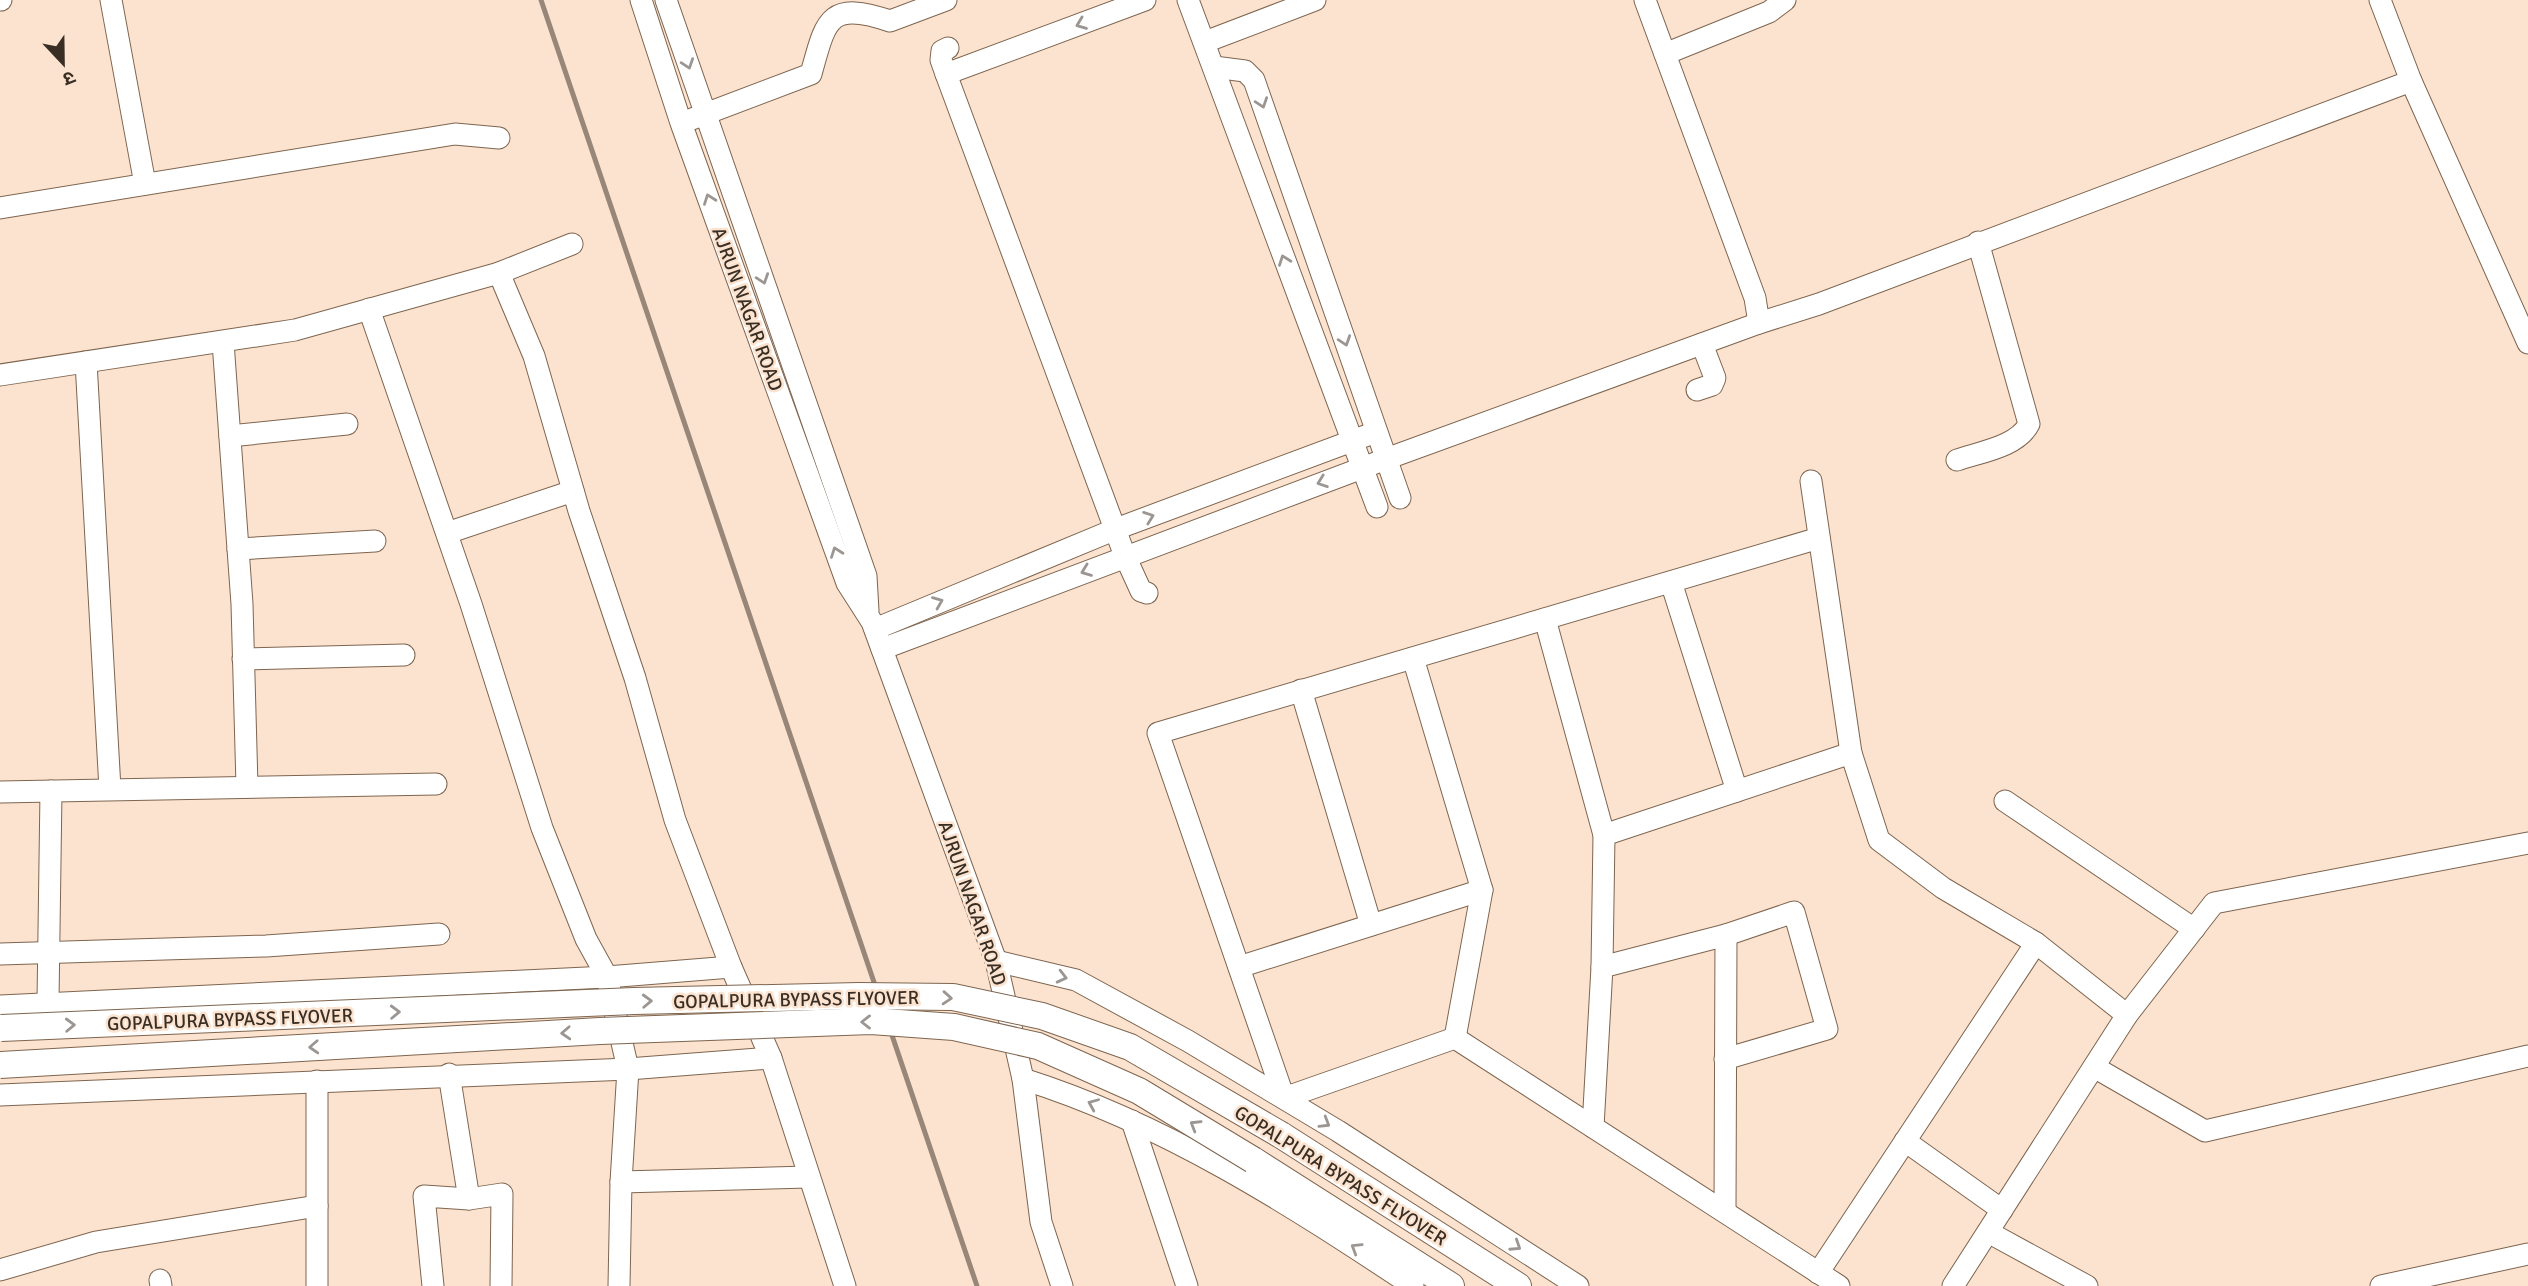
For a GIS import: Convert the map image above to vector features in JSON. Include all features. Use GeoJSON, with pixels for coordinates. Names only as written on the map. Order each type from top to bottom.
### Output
{"type":"FeatureCollection","features":[{"type":"Feature","properties":{"kind":"main road","name":"GOPALPURA BYPASS FLYOVER"},"geometry":{"type":"LineString","coordinates":[[0,1021],[859,996],[953,998],[1042,1016],[1130,1046],[1280,1135],[1518,1286]]}},
{"type":"Feature","properties":{"kind":"main road","name":"GOPALPURA BYPASS FLYOVER"},"geometry":{"type":"LineString","coordinates":[[0,1065],[600,1031],[871,1021],[954,1027],[1038,1046],[1139,1091],[1451,1286]]}},
{"type":"Feature","properties":{"kind":"street"},"geometry":{"type":"LineString","coordinates":[[111,0],[145,184]]}},
{"type":"Feature","properties":{"kind":"street","name":"AJRUN NAGAR ROAD"},"geometry":{"type":"LineString","coordinates":[[641,0],[681,122],[847,583],[875,629]]}},
{"type":"Feature","properties":{"kind":"street","name":"AJRUN NAGAR ROAD"},"geometry":{"type":"LineString","coordinates":[[666,0],[866,576],[875,629],[996,961],[1023,1079],[1041,1222],[1062,1286]]}},
{"type":"Feature","properties":{"kind":"street"},"geometry":{"type":"LineString","coordinates":[[681,122],[811,74],[826,24],[841,10],[862,7],[890,21],[946,0]]}},
{"type":"Feature","properties":{"kind":"street"},"geometry":{"type":"LineString","coordinates":[[946,74],[1144,0]]}},
{"type":"Feature","properties":{"kind":"street"},"geometry":{"type":"LineString","coordinates":[[1188,0],[1377,507]]}},
{"type":"Feature","properties":{"kind":"street"},"geometry":{"type":"LineString","coordinates":[[1205,42],[1315,0]]}},
{"type":"Feature","properties":{"kind":"street"},"geometry":{"type":"LineString","coordinates":[[1645,0],[1755,298],[1759,323]]}},
{"type":"Feature","properties":{"kind":"street"},"geometry":{"type":"LineString","coordinates":[[1665,54],[1769,12],[1785,0]]}},
{"type":"Feature","properties":{"kind":"street"},"geometry":{"type":"LineString","coordinates":[[2379,0],[2411,82],[2528,343]]}},
{"type":"Feature","properties":{"kind":"street"},"geometry":{"type":"LineString","coordinates":[[948,48],[942,51],[941,60],[946,74],[1125,555],[1141,591],[1147,593]]}},
{"type":"Feature","properties":{"kind":"street"},"geometry":{"type":"LineString","coordinates":[[1214,67],[1237,69],[1254,80],[1400,498]]}},
{"type":"Feature","properties":{"kind":"street"},"geometry":{"type":"LineString","coordinates":[[875,629],[1125,555],[1759,323],[1819,304],[1978,242],[2411,82]]}},
{"type":"Feature","properties":{"kind":"street"},"geometry":{"type":"LineString","coordinates":[[0,208],[455,134],[499,138]]}},
{"type":"Feature","properties":{"kind":"street"},"geometry":{"type":"LineString","coordinates":[[1957,460],[2014,440],[2024,433],[2029,424],[1978,242]]}},
{"type":"Feature","properties":{"kind":"street"},"geometry":{"type":"LineString","coordinates":[[0,375],[295,330],[499,273],[572,244]]}},
{"type":"Feature","properties":{"kind":"street"},"geometry":{"type":"LineString","coordinates":[[499,273],[534,356],[573,491],[635,678],[675,820],[731,967],[771,1058],[845,1286]]}},
{"type":"Feature","properties":{"kind":"street"},"geometry":{"type":"LineString","coordinates":[[1300,304],[1329,295]]}},
{"type":"Feature","properties":{"kind":"street"},"geometry":{"type":"LineString","coordinates":[[369,309],[447,533],[542,828],[586,939],[607,977],[628,1069],[621,1182],[619,1286]]}},
{"type":"Feature","properties":{"kind":"street"},"geometry":{"type":"LineString","coordinates":[[223,342],[238,549],[247,786]]}},
{"type":"Feature","properties":{"kind":"street"},"geometry":{"type":"LineString","coordinates":[[1697,390],[1712,385],[1715,379],[1702,344]]}},
{"type":"Feature","properties":{"kind":"street"},"geometry":{"type":"LineString","coordinates":[[86,362],[110,789]]}},
{"type":"Feature","properties":{"kind":"street"},"geometry":{"type":"LineString","coordinates":[[230,436],[347,424]]}},
{"type":"Feature","properties":{"kind":"street"},"geometry":{"type":"LineString","coordinates":[[875,629],[1116,529],[1376,432]]}},
{"type":"Feature","properties":{"kind":"street"},"geometry":{"type":"LineString","coordinates":[[1811,481],[1851,753],[1879,840],[1943,888],[2036,943],[2127,1015]]}},
{"type":"Feature","properties":{"kind":"street"},"geometry":{"type":"LineString","coordinates":[[447,533],[573,491]]}},
{"type":"Feature","properties":{"kind":"street"},"geometry":{"type":"LineString","coordinates":[[1284,1098],[1158,733],[1819,538]]}},
{"type":"Feature","properties":{"kind":"street"},"geometry":{"type":"LineString","coordinates":[[238,549],[375,541]]}},
{"type":"Feature","properties":{"kind":"street"},"geometry":{"type":"LineString","coordinates":[[1671,582],[1737,791]]}},
{"type":"Feature","properties":{"kind":"street"},"geometry":{"type":"LineString","coordinates":[[1545,619],[1604,835],[1602,967],[1593,1127]]}},
{"type":"Feature","properties":{"kind":"street"},"geometry":{"type":"LineString","coordinates":[[243,659],[404,655]]}},
{"type":"Feature","properties":{"kind":"street"},"geometry":{"type":"LineString","coordinates":[[1413,658],[1482,890],[1455,1038]]}},
{"type":"Feature","properties":{"kind":"street"},"geometry":{"type":"LineString","coordinates":[[1301,691],[1371,925]]}},
{"type":"Feature","properties":{"kind":"street"},"geometry":{"type":"LineString","coordinates":[[1604,835],[1851,753]]}},
{"type":"Feature","properties":{"kind":"street"},"geometry":{"type":"LineString","coordinates":[[0,792],[436,784]]}},
{"type":"Feature","properties":{"kind":"street"},"geometry":{"type":"LineString","coordinates":[[48,1001],[51,791]]}},
{"type":"Feature","properties":{"kind":"street"},"geometry":{"type":"LineString","coordinates":[[2005,801],[2194,929]]}},
{"type":"Feature","properties":{"kind":"street"},"geometry":{"type":"LineString","coordinates":[[1953,1286],[2127,1015],[2214,903],[2528,843]]}},
{"type":"Feature","properties":{"kind":"street"},"geometry":{"type":"LineString","coordinates":[[1239,967],[1482,890]]}},
{"type":"Feature","properties":{"kind":"street"},"geometry":{"type":"LineString","coordinates":[[1602,967],[1726,935],[1794,912],[1827,1029],[1726,1059]]}},
{"type":"Feature","properties":{"kind":"street"},"geometry":{"type":"LineString","coordinates":[[0,954],[267,946],[439,934]]}},
{"type":"Feature","properties":{"kind":"street"},"geometry":{"type":"LineString","coordinates":[[1724,1212],[1726,935]]}},
{"type":"Feature","properties":{"kind":"street"},"geometry":{"type":"LineString","coordinates":[[1818,1273],[2036,943]]}},
{"type":"Feature","properties":{"kind":"street"},"geometry":{"type":"LineString","coordinates":[[996,961],[1076,980],[1188,1041],[1284,1098],[1578,1286]]}},
{"type":"Feature","properties":{"kind":"street"},"geometry":{"type":"LineString","coordinates":[[0,1021],[48,1001],[607,977],[731,967]]}},
{"type":"Feature","properties":{"kind":"street"},"geometry":{"type":"LineString","coordinates":[[1284,1098],[1455,1038]]}},
{"type":"Feature","properties":{"kind":"street"},"geometry":{"type":"LineString","coordinates":[[1455,1038],[1839,1286]]}},
{"type":"Feature","properties":{"kind":"street"},"geometry":{"type":"LineString","coordinates":[[2094,1067],[2205,1131],[2528,1056]]}},
{"type":"Feature","properties":{"kind":"street"},"geometry":{"type":"LineString","coordinates":[[0,1095],[449,1074],[628,1069],[771,1058]]}},
{"type":"Feature","properties":{"kind":"street"},"geometry":{"type":"LineString","coordinates":[[449,1074],[469,1199]]}},
{"type":"Feature","properties":{"kind":"street"},"geometry":{"type":"LineString","coordinates":[[1023,1079],[1063,1092],[1185,1145],[1413,1286]]}},
{"type":"Feature","properties":{"kind":"street"},"geometry":{"type":"LineString","coordinates":[[317,1081],[317,1286]]}},
{"type":"Feature","properties":{"kind":"street"},"geometry":{"type":"LineString","coordinates":[[1132,1121],[1187,1286]]}},
{"type":"Feature","properties":{"kind":"street"},"geometry":{"type":"LineString","coordinates":[[1905,1141],[2002,1210]]}},
{"type":"Feature","properties":{"kind":"street"},"geometry":{"type":"LineString","coordinates":[[621,1182],[808,1177]]}},
{"type":"Feature","properties":{"kind":"street"},"geometry":{"type":"LineString","coordinates":[[433,1286],[424,1196],[469,1199],[502,1194],[501,1286]]}},
{"type":"Feature","properties":{"kind":"street"},"geometry":{"type":"LineString","coordinates":[[0,1270],[96,1242],[317,1206]]}},
{"type":"Feature","properties":{"kind":"street"},"geometry":{"type":"LineString","coordinates":[[1988,1232],[2087,1286]]}},
{"type":"Feature","properties":{"kind":"street"},"geometry":{"type":"LineString","coordinates":[[2381,1286],[2528,1254]]}},
{"type":"Feature","properties":{"kind":"railway"},"geometry":{"type":"LineString","coordinates":[[541,0],[977,1286]]}}]}
